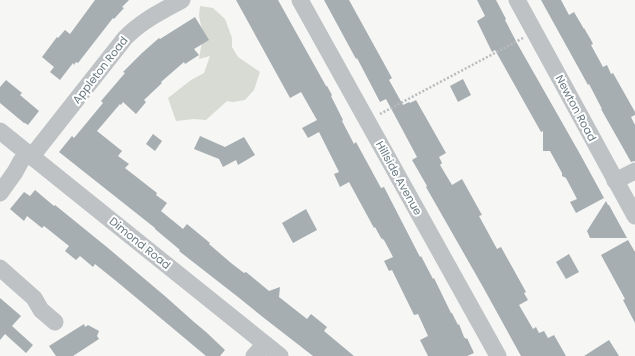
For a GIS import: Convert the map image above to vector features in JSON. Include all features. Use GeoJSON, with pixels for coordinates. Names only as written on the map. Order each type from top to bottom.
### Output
{"type":"FeatureCollection","features":[{"type":"Feature","properties":{"kind":"street","name":"Appleton Road"},"geometry":{"type":"LineString","coordinates":[[0,193],[23,158],[30,154],[132,30],[182,0]]}},
{"type":"Feature","properties":{"kind":"street","name":"Hillside Avenue"},"geometry":{"type":"LineString","coordinates":[[300,0],[498,356]]}},
{"type":"Feature","properties":{"kind":"street","name":"Newton Road"},"geometry":{"type":"LineString","coordinates":[[517,0],[635,216]]}},
{"type":"Feature","properties":{"kind":"street","name":"Dimond Road"},"geometry":{"type":"LineString","coordinates":[[0,130],[260,350],[280,356]]}},
{"type":"Feature","properties":{"kind":"street"},"geometry":{"type":"LineString","coordinates":[[616,182],[635,171]]}},
{"type":"Feature","properties":{"kind":"street"},"geometry":{"type":"LineString","coordinates":[[0,268],[34,298],[41,310],[54,322]]}},
{"type":"Feature","properties":{"kind":"path"},"geometry":{"type":"LineString","coordinates":[[368,120],[535,32]]}},
{"type":"Feature","properties":{"kind":"shaded area"},"geometry":{"type":"Polygon","coordinates":[[[200,6],[213,8],[225,19],[232,38],[232,47],[238,57],[260,72],[254,90],[245,100],[233,102],[227,101],[206,120],[194,119],[176,121],[168,98],[191,80],[204,73],[210,56],[199,59],[203,35],[199,16],[200,6]]]}},
{"type":"Feature","properties":{"kind":"building"},"geometry":{"type":"Polygon","coordinates":[[[95,0],[129,0],[78,63],[76,62],[74,65],[73,63],[60,80],[50,72],[54,67],[42,57],[57,37],[58,38],[65,30],[70,34],[95,0]]]}},
{"type":"Feature","properties":{"kind":"building"},"geometry":{"type":"Polygon","coordinates":[[[236,0],[278,0],[332,95],[331,96],[343,120],[342,121],[354,144],[356,142],[381,188],[384,187],[420,257],[421,256],[433,279],[434,278],[451,313],[458,325],[459,324],[464,337],[466,339],[467,338],[474,353],[467,356],[428,356],[420,340],[428,336],[418,314],[414,315],[392,270],[389,271],[384,261],[393,257],[384,240],[381,238],[375,227],[374,228],[349,182],[340,187],[334,174],[339,172],[319,132],[308,138],[302,128],[317,120],[301,92],[290,98],[236,0]]]}},
{"type":"Feature","properties":{"kind":"building"},"geometry":{"type":"Polygon","coordinates":[[[324,0],[349,0],[392,78],[389,80],[403,105],[416,100],[446,153],[439,157],[442,163],[440,165],[452,185],[462,179],[482,215],[479,216],[497,249],[501,247],[526,292],[524,293],[528,300],[519,305],[533,329],[536,327],[539,333],[544,331],[548,338],[554,335],[566,356],[521,356],[426,187],[427,186],[412,160],[417,157],[386,99],[380,102],[324,0]]]}},
{"type":"Feature","properties":{"kind":"building"},"geometry":{"type":"Polygon","coordinates":[[[477,0],[496,0],[518,45],[604,198],[576,213],[570,202],[577,199],[566,178],[562,176],[562,173],[550,151],[543,151],[543,131],[541,132],[495,50],[492,52],[477,21],[485,16],[477,0]]]}},
{"type":"Feature","properties":{"kind":"building"},"geometry":{"type":"Polygon","coordinates":[[[541,0],[561,0],[569,15],[574,12],[591,40],[593,44],[591,45],[603,67],[607,65],[611,74],[613,73],[635,112],[635,115],[631,117],[635,125],[635,161],[631,162],[541,0]]]}},
{"type":"Feature","properties":{"kind":"building"},"geometry":{"type":"Polygon","coordinates":[[[195,17],[209,40],[194,49],[199,55],[185,64],[184,62],[161,82],[162,83],[144,100],[146,102],[136,114],[123,102],[97,131],[122,151],[118,156],[129,164],[125,168],[157,193],[156,195],[167,203],[161,211],[183,229],[187,224],[231,263],[244,273],[246,272],[269,291],[280,287],[279,297],[307,319],[311,314],[327,327],[324,331],[354,356],[313,356],[179,251],[180,250],[155,228],[59,152],[72,136],[74,138],[103,103],[101,101],[125,73],[123,72],[142,53],[159,38],[160,39],[195,17]]]}},
{"type":"Feature","properties":{"kind":"building"},"geometry":{"type":"Polygon","coordinates":[[[463,79],[471,95],[458,102],[450,86],[463,79]]]}},
{"type":"Feature","properties":{"kind":"building"},"geometry":{"type":"Polygon","coordinates":[[[6,80],[22,93],[20,95],[39,111],[28,125],[0,103],[0,87],[6,80]]]}},
{"type":"Feature","properties":{"kind":"building"},"geometry":{"type":"Polygon","coordinates":[[[153,134],[162,141],[155,151],[146,144],[153,134]]]}},
{"type":"Feature","properties":{"kind":"building"},"geometry":{"type":"Polygon","coordinates":[[[200,136],[225,147],[244,137],[255,155],[238,165],[236,160],[223,167],[219,159],[194,149],[200,136]]]}},
{"type":"Feature","properties":{"kind":"building"},"geometry":{"type":"Polygon","coordinates":[[[35,190],[108,248],[206,332],[225,350],[220,356],[206,356],[95,264],[93,267],[80,256],[76,260],[65,251],[69,246],[44,226],[42,228],[27,216],[24,221],[10,209],[24,192],[30,196],[35,190]]]}},
{"type":"Feature","properties":{"kind":"building"},"geometry":{"type":"Polygon","coordinates":[[[606,201],[627,238],[590,238],[587,231],[606,201]]]}},
{"type":"Feature","properties":{"kind":"building"},"geometry":{"type":"Polygon","coordinates":[[[306,209],[317,230],[293,243],[282,223],[306,209]]]}},
{"type":"Feature","properties":{"kind":"building"},"geometry":{"type":"Polygon","coordinates":[[[628,240],[635,252],[635,323],[623,300],[625,299],[601,255],[628,240]]]}},
{"type":"Feature","properties":{"kind":"building"},"geometry":{"type":"Polygon","coordinates":[[[569,254],[579,272],[566,279],[556,262],[569,254]]]}},
{"type":"Feature","properties":{"kind":"building"},"geometry":{"type":"Polygon","coordinates":[[[0,298],[21,316],[12,326],[33,345],[26,353],[5,334],[0,340],[0,298]]]}},
{"type":"Feature","properties":{"kind":"building"},"geometry":{"type":"Polygon","coordinates":[[[84,324],[85,327],[88,325],[99,331],[97,336],[99,339],[73,356],[56,356],[49,346],[84,324]]]}},
{"type":"Feature","properties":{"kind":"building"},"geometry":{"type":"Polygon","coordinates":[[[609,340],[619,356],[584,356],[609,340]]]}}]}
